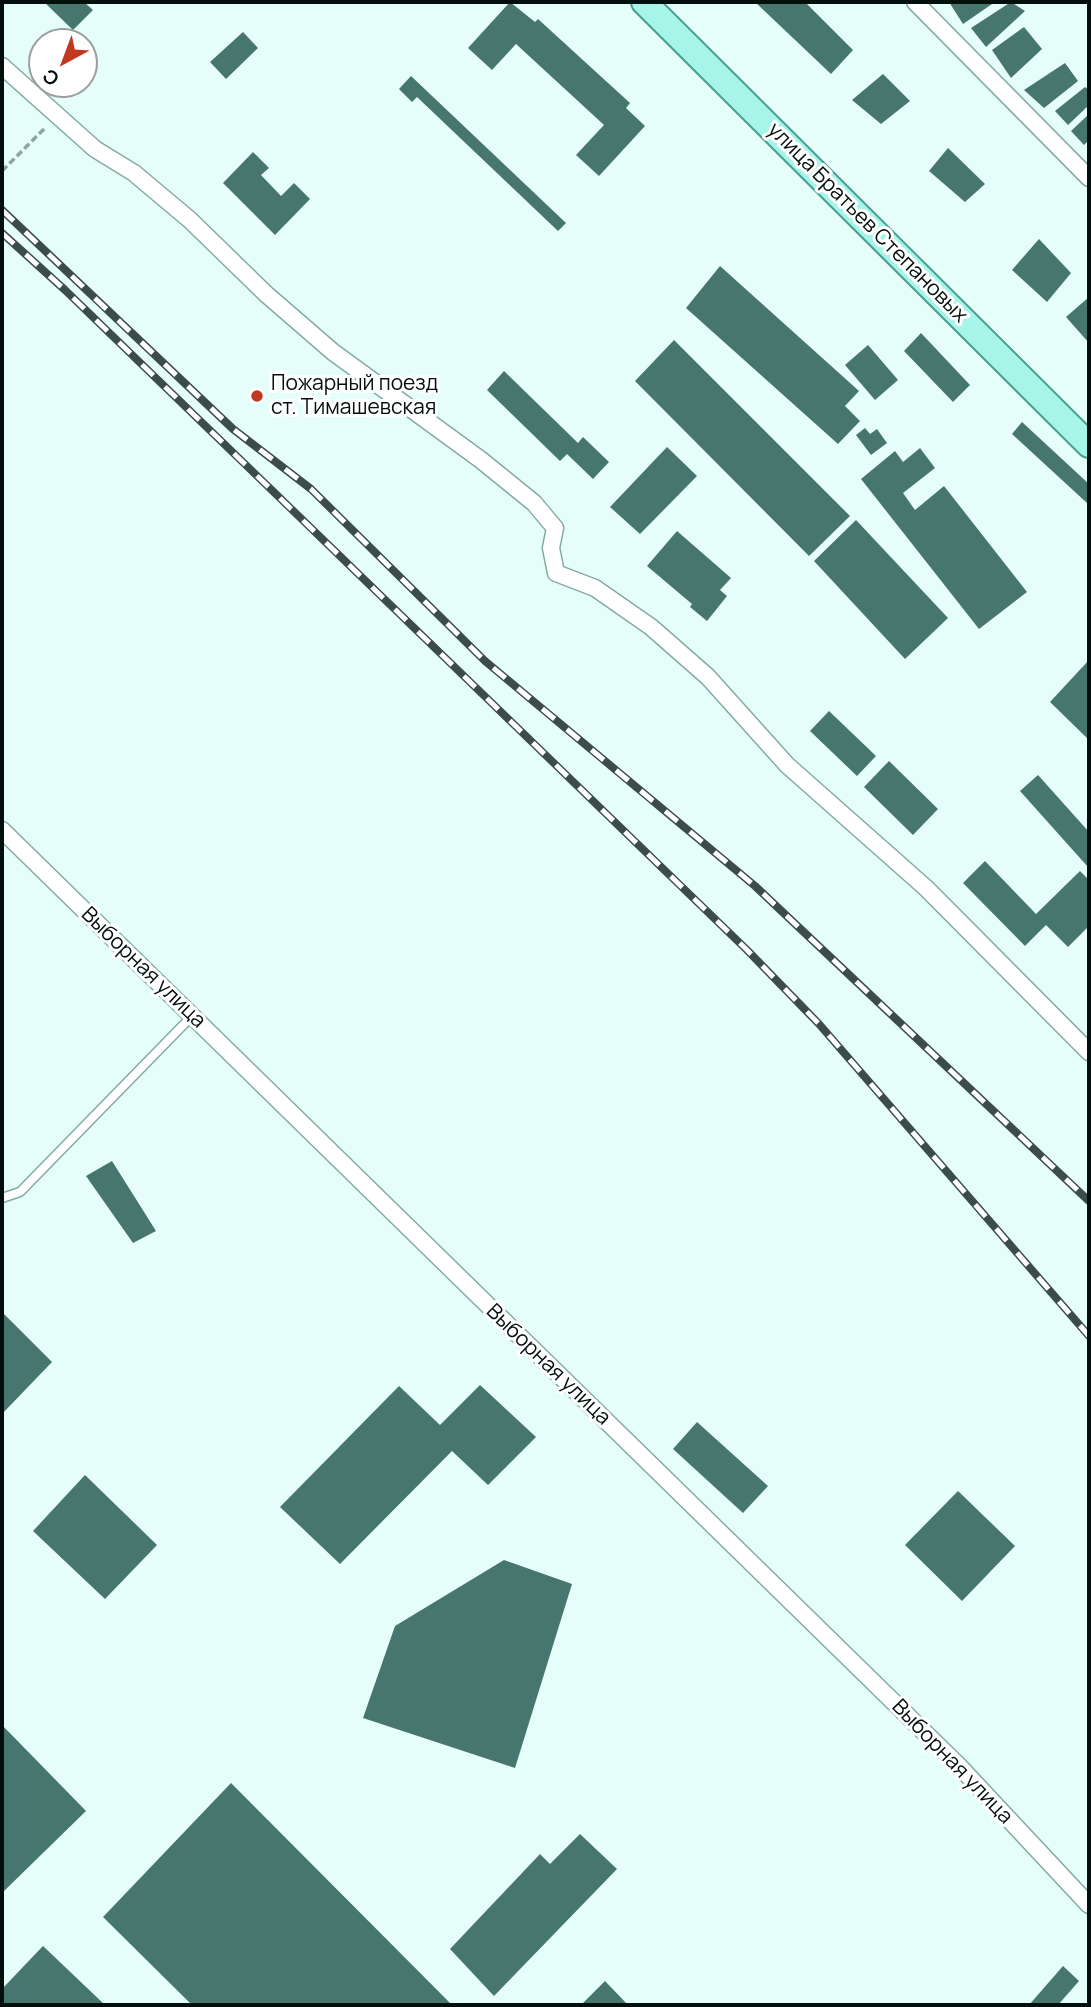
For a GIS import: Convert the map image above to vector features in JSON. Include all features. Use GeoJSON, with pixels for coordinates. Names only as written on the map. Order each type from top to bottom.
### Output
{"type":"FeatureCollection","features":[{"type":"Feature","properties":{"kind":"main road","name":"улица Братьев Степановых"},"geometry":{"type":"LineString","coordinates":[[644,2],[1089,444]]}},
{"type":"Feature","properties":{"kind":"street"},"geometry":{"type":"LineString","coordinates":[[915,2],[1089,178]]}},
{"type":"Feature","properties":{"kind":"street"},"geometry":{"type":"LineString","coordinates":[[2,66],[95,149],[134,173],[190,220],[266,294],[333,352],[434,424],[534,503],[555,528],[551,548],[556,573],[594,588],[651,627],[708,677],[787,765],[926,888],[1089,1052]]}},
{"type":"Feature","properties":{"kind":"street","name":"Выборная улица"},"geometry":{"type":"LineString","coordinates":[[2,830],[959,1766],[1089,1905]]}},
{"type":"Feature","properties":{"kind":"lane"},"geometry":{"type":"LineString","coordinates":[[2,1198],[20,1192],[192,1016]]}},
{"type":"Feature","properties":{"kind":"path"},"geometry":{"type":"LineString","coordinates":[[2,171],[58,116]]}},
{"type":"Feature","properties":{"kind":"building"},"geometry":{"type":"Polygon","coordinates":[[[44,2],[84,2],[93,10],[75,28],[71,28],[44,2]]]}},
{"type":"Feature","properties":{"kind":"building"},"geometry":{"type":"Polygon","coordinates":[[[510,2],[535,22],[538,19],[630,103],[626,108],[645,126],[599,176],[576,155],[604,125],[516,44],[492,70],[468,48],[510,2]]]}},
{"type":"Feature","properties":{"kind":"building"},"geometry":{"type":"Polygon","coordinates":[[[755,2],[805,2],[853,50],[831,74],[755,2]]]}},
{"type":"Feature","properties":{"kind":"building"},"geometry":{"type":"Polygon","coordinates":[[[949,2],[995,2],[963,24],[949,2]]]}},
{"type":"Feature","properties":{"kind":"building"},"geometry":{"type":"Polygon","coordinates":[[[1011,2],[1025,11],[986,47],[971,28],[1011,2]]]}},
{"type":"Feature","properties":{"kind":"building"},"geometry":{"type":"Polygon","coordinates":[[[1024,27],[1042,49],[1011,78],[992,50],[1024,27]]]}},
{"type":"Feature","properties":{"kind":"building"},"geometry":{"type":"Polygon","coordinates":[[[243,32],[258,48],[226,79],[210,62],[243,32]]]}},
{"type":"Feature","properties":{"kind":"building"},"geometry":{"type":"Polygon","coordinates":[[[1065,63],[1078,81],[1044,108],[1024,90],[1065,63]]]}},
{"type":"Feature","properties":{"kind":"building"},"geometry":{"type":"Polygon","coordinates":[[[883,74],[910,101],[881,124],[852,100],[883,74]]]}},
{"type":"Feature","properties":{"kind":"building"},"geometry":{"type":"Polygon","coordinates":[[[411,76],[566,223],[558,231],[417,97],[412,102],[399,89],[411,76]]]}},
{"type":"Feature","properties":{"kind":"building"},"geometry":{"type":"Polygon","coordinates":[[[1085,87],[1089,90],[1089,105],[1068,125],[1055,111],[1085,87]]]}},
{"type":"Feature","properties":{"kind":"building"},"geometry":{"type":"Polygon","coordinates":[[[1089,114],[1089,140],[1084,145],[1071,131],[1089,114]]]}},
{"type":"Feature","properties":{"kind":"building"},"geometry":{"type":"Polygon","coordinates":[[[948,148],[985,184],[965,202],[929,171],[948,148]]]}},
{"type":"Feature","properties":{"kind":"building"},"geometry":{"type":"Polygon","coordinates":[[[253,152],[269,168],[261,175],[281,196],[294,183],[310,199],[275,235],[223,183],[253,152]]]}},
{"type":"Feature","properties":{"kind":"building"},"geometry":{"type":"Polygon","coordinates":[[[1039,239],[1071,273],[1047,302],[1012,270],[1039,239]]]}},
{"type":"Feature","properties":{"kind":"building"},"geometry":{"type":"Polygon","coordinates":[[[720,266],[859,391],[845,406],[860,421],[838,444],[686,308],[720,266]]]}},
{"type":"Feature","properties":{"kind":"building"},"geometry":{"type":"Polygon","coordinates":[[[1089,297],[1089,343],[1066,317],[1089,297]]]}},
{"type":"Feature","properties":{"kind":"building"},"geometry":{"type":"Polygon","coordinates":[[[921,333],[970,385],[953,402],[904,351],[921,333]]]}},
{"type":"Feature","properties":{"kind":"building"},"geometry":{"type":"Polygon","coordinates":[[[674,340],[850,516],[809,556],[635,381],[674,340]]]}},
{"type":"Feature","properties":{"kind":"building"},"geometry":{"type":"Polygon","coordinates":[[[868,345],[898,380],[875,400],[845,365],[868,345]]]}},
{"type":"Feature","properties":{"kind":"building"},"geometry":{"type":"Polygon","coordinates":[[[504,371],[578,443],[583,437],[609,462],[593,479],[567,454],[560,461],[487,390],[504,371]]]}},
{"type":"Feature","properties":{"kind":"building"},"geometry":{"type":"Polygon","coordinates":[[[1022,422],[1089,484],[1087,503],[1012,434],[1022,422]]]}},
{"type":"Feature","properties":{"kind":"building"},"geometry":{"type":"Polygon","coordinates":[[[865,428],[870,434],[877,429],[887,443],[871,455],[856,435],[865,428]]]}},
{"type":"Feature","properties":{"kind":"building"},"geometry":{"type":"Polygon","coordinates":[[[667,447],[697,476],[640,534],[610,507],[667,447]]]}},
{"type":"Feature","properties":{"kind":"building"},"geometry":{"type":"Polygon","coordinates":[[[920,448],[935,468],[903,493],[915,510],[944,486],[1027,592],[979,629],[861,479],[895,451],[903,462],[920,448]]]}},
{"type":"Feature","properties":{"kind":"building"},"geometry":{"type":"Polygon","coordinates":[[[856,520],[948,618],[905,659],[814,561],[856,520]]]}},
{"type":"Feature","properties":{"kind":"building"},"geometry":{"type":"Polygon","coordinates":[[[677,531],[731,578],[720,590],[727,596],[707,621],[690,607],[692,604],[647,566],[677,531]]]}},
{"type":"Feature","properties":{"kind":"building"},"geometry":{"type":"Polygon","coordinates":[[[1089,660],[1089,740],[1050,702],[1089,660]]]}},
{"type":"Feature","properties":{"kind":"building"},"geometry":{"type":"Polygon","coordinates":[[[829,711],[876,756],[857,776],[810,731],[829,711]]]}},
{"type":"Feature","properties":{"kind":"building"},"geometry":{"type":"Polygon","coordinates":[[[889,761],[938,809],[913,835],[864,787],[889,761]]]}},
{"type":"Feature","properties":{"kind":"building"},"geometry":{"type":"Polygon","coordinates":[[[1038,775],[1089,832],[1088,867],[1020,791],[1038,775]]]}},
{"type":"Feature","properties":{"kind":"building"},"geometry":{"type":"Polygon","coordinates":[[[985,861],[1036,914],[1080,871],[1089,880],[1089,926],[1068,947],[1046,925],[1025,946],[963,883],[985,861]]]}},
{"type":"Feature","properties":{"kind":"building"},"geometry":{"type":"Polygon","coordinates":[[[112,1161],[156,1231],[133,1243],[86,1176],[112,1161]]]}},
{"type":"Feature","properties":{"kind":"building"},"geometry":{"type":"Polygon","coordinates":[[[2,1312],[52,1362],[2,1414],[2,1312]]]}},
{"type":"Feature","properties":{"kind":"building"},"geometry":{"type":"Polygon","coordinates":[[[480,1385],[536,1437],[488,1485],[452,1451],[340,1564],[280,1507],[399,1386],[440,1425],[480,1385]]]}},
{"type":"Feature","properties":{"kind":"building"},"geometry":{"type":"Polygon","coordinates":[[[697,1422],[768,1486],[743,1513],[673,1449],[697,1422]]]}},
{"type":"Feature","properties":{"kind":"building"},"geometry":{"type":"Polygon","coordinates":[[[85,1475],[157,1545],[105,1599],[33,1531],[85,1475]]]}},
{"type":"Feature","properties":{"kind":"building"},"geometry":{"type":"Polygon","coordinates":[[[958,1491],[1015,1546],[962,1601],[905,1545],[958,1491]]]}},
{"type":"Feature","properties":{"kind":"building"},"geometry":{"type":"Polygon","coordinates":[[[504,1560],[572,1584],[515,1768],[363,1718],[395,1626],[504,1560]]]}},
{"type":"Feature","properties":{"kind":"building"},"geometry":{"type":"Polygon","coordinates":[[[2,1725],[86,1811],[2,1893],[2,1725]]]}},
{"type":"Feature","properties":{"kind":"building"},"geometry":{"type":"Polygon","coordinates":[[[231,1783],[452,2005],[192,2005],[103,1917],[231,1783]]]}},
{"type":"Feature","properties":{"kind":"building"},"geometry":{"type":"Polygon","coordinates":[[[580,1834],[617,1869],[494,1996],[450,1949],[540,1854],[550,1864],[580,1834]]]}},
{"type":"Feature","properties":{"kind":"building"},"geometry":{"type":"Polygon","coordinates":[[[43,1946],[105,2005],[2,2005],[2,1989],[43,1946]]]}},
{"type":"Feature","properties":{"kind":"building"},"geometry":{"type":"Polygon","coordinates":[[[1063,1966],[1079,1981],[1058,2005],[1029,2005],[1063,1966]]]}},
{"type":"Feature","properties":{"kind":"building"},"geometry":{"type":"Polygon","coordinates":[[[605,1981],[628,2005],[581,2005],[605,1981]]]}},
{"type":"Feature","properties":{"kind":"railway"},"geometry":{"type":"LineString","coordinates":[[2,210],[233,429],[311,489],[485,661],[755,886],[1089,1201]]}},
{"type":"Feature","properties":{"kind":"railway"},"geometry":{"type":"LineString","coordinates":[[2,233],[65,290],[747,950],[819,1024],[1089,1336]]}},
{"type":"Feature","properties":{"kind":"place","name":"Пожарный поезд ст. Тимашевская"},"geometry":{"type":"Point","coordinates":[257,396]}}]}
